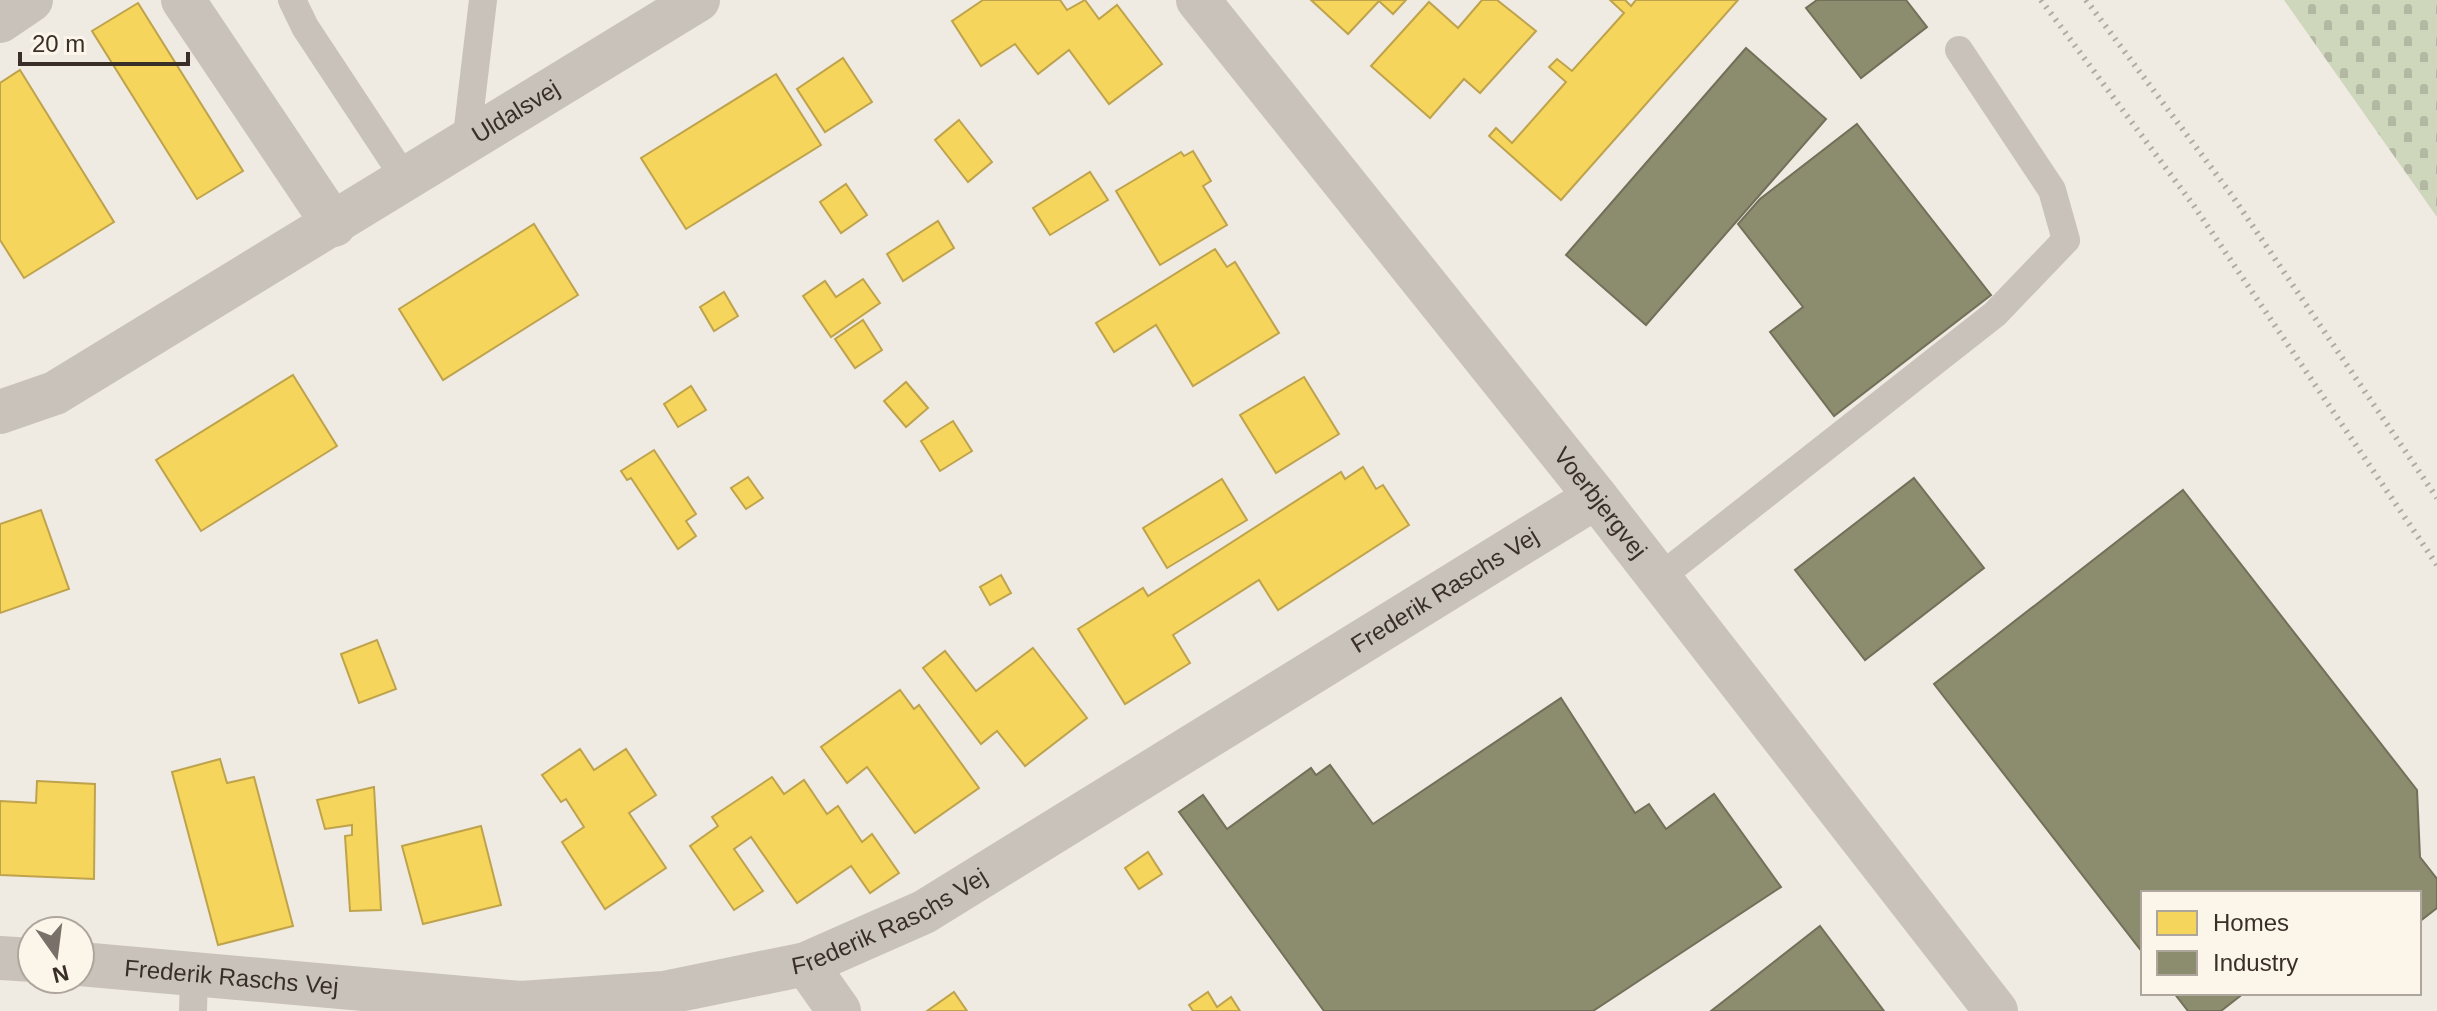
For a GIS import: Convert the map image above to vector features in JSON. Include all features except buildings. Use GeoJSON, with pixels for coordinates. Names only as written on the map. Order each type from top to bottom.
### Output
{"type":"FeatureCollection","features":[{"type":"Feature","properties":{"kind":"street"},"geometry":{"type":"LineString","coordinates":[[0,21],[31,0]]}},
{"type":"Feature","properties":{"kind":"street"},"geometry":{"type":"LineString","coordinates":[[183,0],[334,225]]}},
{"type":"Feature","properties":{"kind":"street","name":"Voerbjergvej"},"geometry":{"type":"LineString","coordinates":[[1198,0],[1596,497],[1996,1011]]}},
{"type":"Feature","properties":{"kind":"street","name":"Uldalsvej"},"geometry":{"type":"LineString","coordinates":[[0,412],[55,393],[466,144],[688,2]]}},
{"type":"Feature","properties":{"kind":"street","name":"Frederik Raschs Vej"},"geometry":{"type":"LineString","coordinates":[[96,968],[194,992],[521,1003],[667,1002],[806,964],[924,912],[1596,497]]}},
{"type":"Feature","properties":{"kind":"street"},"geometry":{"type":"LineString","coordinates":[[806,964],[839,1011]]}},
{"type":"Feature","properties":{"kind":"lane"},"geometry":{"type":"LineString","coordinates":[[292,0],[305,27],[406,180]]}},
{"type":"Feature","properties":{"kind":"lane"},"geometry":{"type":"LineString","coordinates":[[466,144],[483,0]]}},
{"type":"Feature","properties":{"kind":"lane"},"geometry":{"type":"LineString","coordinates":[[1659,578],[1995,314],[2066,240],[2052,190],[1959,50]]}},
{"type":"Feature","properties":{"kind":"green space"},"geometry":{"type":"Polygon","coordinates":[[[2284,0],[2437,0],[2437,217],[2284,0]]]}},
{"type":"Feature","properties":{"kind":"railway"},"geometry":{"type":"LineString","coordinates":[[2041,0],[2194,206],[2437,565]]}},
{"type":"Feature","properties":{"kind":"railway"},"geometry":{"type":"LineString","coordinates":[[2086,0],[2231,194],[2437,498]]}}]}
